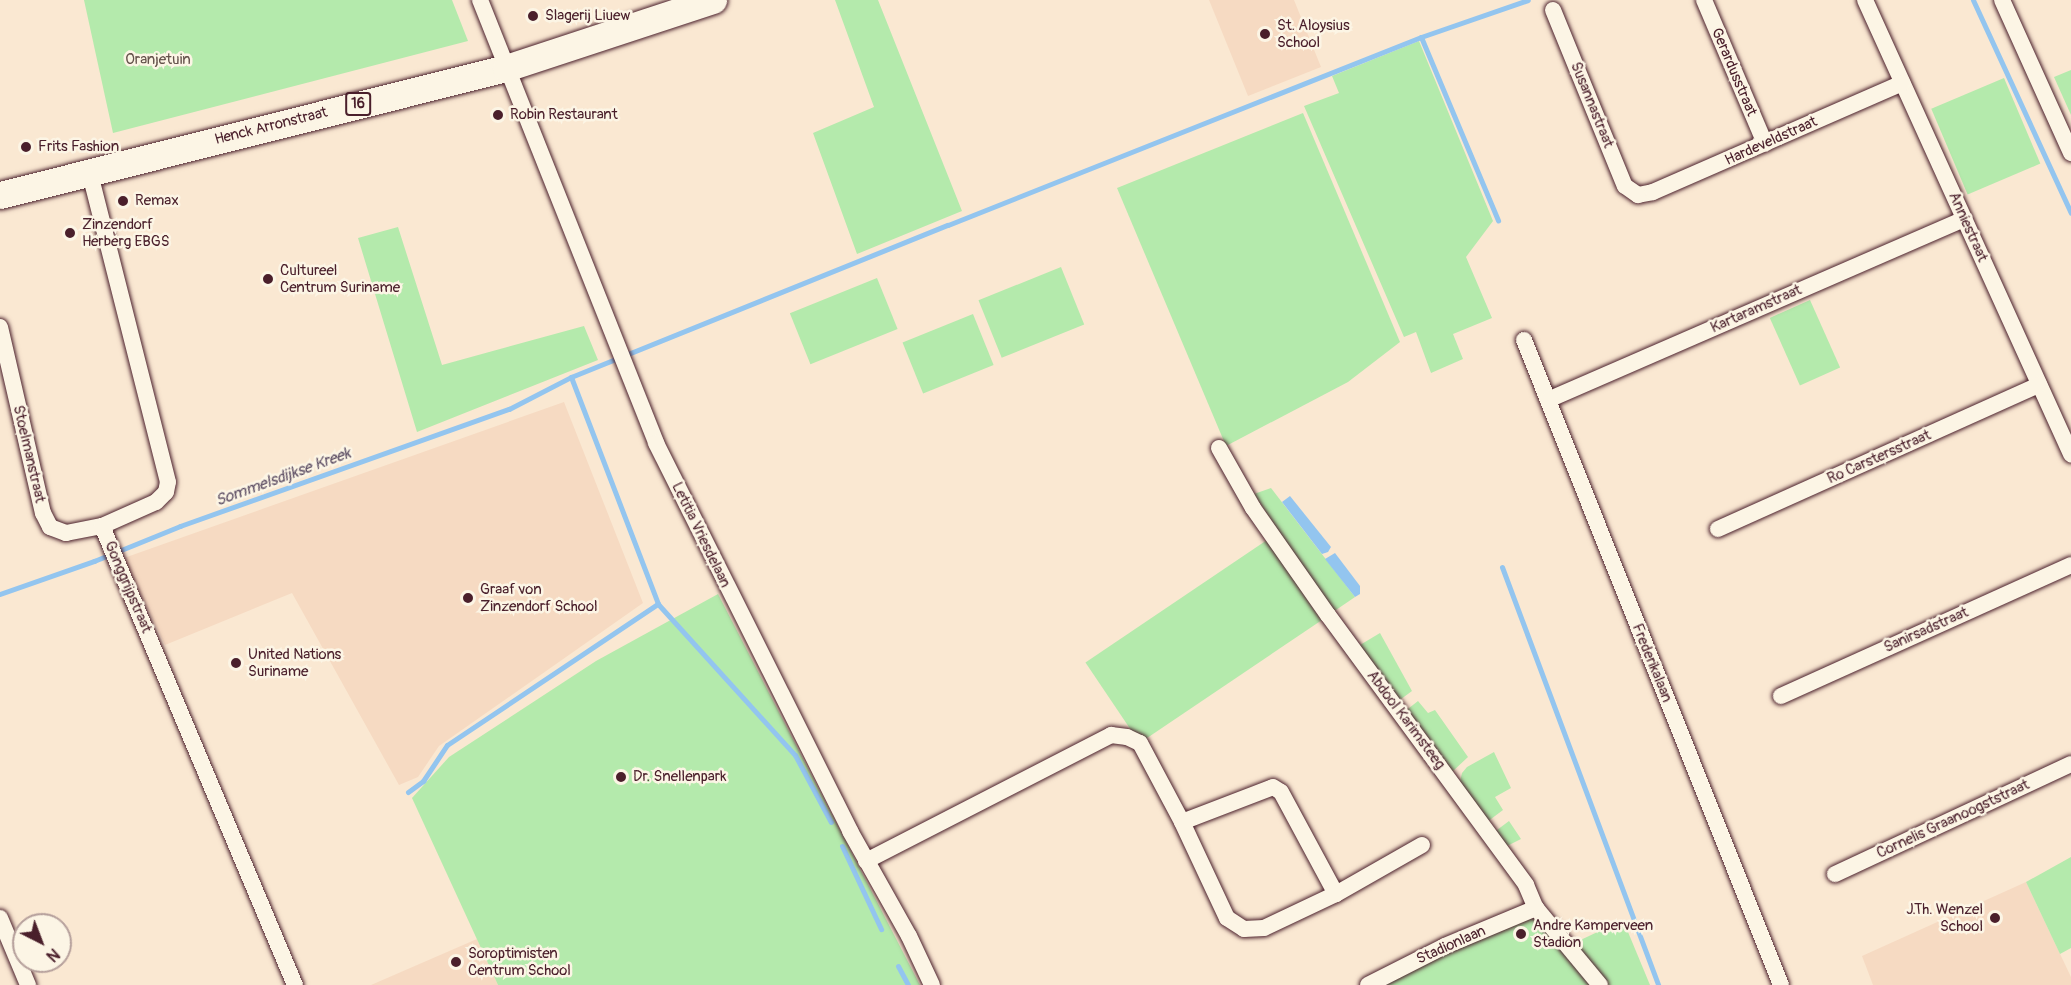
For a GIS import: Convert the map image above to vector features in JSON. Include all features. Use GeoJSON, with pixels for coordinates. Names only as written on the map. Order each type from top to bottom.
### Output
{"type":"FeatureCollection","features":[{"type":"Feature","properties":{"kind":"main road","name":"Henck Arronstraat"},"geometry":{"type":"LineString","coordinates":[[0,195],[90,174],[267,126],[506,68],[713,0]]}},
{"type":"Feature","properties":{"kind":"street","name":"Letitia Vriesdelaan"},"geometry":{"type":"LineString","coordinates":[[480,0],[627,374],[661,454],[866,861],[909,936],[932,985]]}},
{"type":"Feature","properties":{"kind":"street","name":"Gerardusstraat"},"geometry":{"type":"LineString","coordinates":[[1704,0],[1765,144]]}},
{"type":"Feature","properties":{"kind":"street","name":"Anniestraat"},"geometry":{"type":"LineString","coordinates":[[1865,0],[2071,455]]}},
{"type":"Feature","properties":{"kind":"street"},"geometry":{"type":"LineString","coordinates":[[2002,0],[2071,153]]}},
{"type":"Feature","properties":{"kind":"street","name":"Susannastraat"},"geometry":{"type":"LineString","coordinates":[[1553,10],[1625,186],[1638,195]]}},
{"type":"Feature","properties":{"kind":"street","name":"Hardeveldstraat"},"geometry":{"type":"LineString","coordinates":[[1638,195],[1653,192],[1902,83]]}},
{"type":"Feature","properties":{"kind":"street","name":"Gonggrijpstraat"},"geometry":{"type":"LineString","coordinates":[[90,174],[168,482],[166,492],[156,501],[105,533],[295,985]]}},
{"type":"Feature","properties":{"kind":"street","name":"Kartaramstraat"},"geometry":{"type":"LineString","coordinates":[[1548,400],[1964,219]]}},
{"type":"Feature","properties":{"kind":"street","name":"Stoelmanstraat"},"geometry":{"type":"LineString","coordinates":[[0,327],[43,513],[50,527],[66,533],[105,533]]}},
{"type":"Feature","properties":{"kind":"street","name":"Frederikalaan"},"geometry":{"type":"LineString","coordinates":[[1524,340],[1781,985]]}},
{"type":"Feature","properties":{"kind":"street","name":"Ro Carstersstraat"},"geometry":{"type":"LineString","coordinates":[[1718,529],[2039,385]]}},
{"type":"Feature","properties":{"kind":"street","name":"Abdool Karimsteeg"},"geometry":{"type":"LineString","coordinates":[[1219,448],[1253,508],[1328,615],[1519,876],[1536,908],[1600,985]]}},
{"type":"Feature","properties":{"kind":"street","name":"Sanirsadstraat"},"geometry":{"type":"LineString","coordinates":[[1781,696],[2071,565]]}},
{"type":"Feature","properties":{"kind":"street"},"geometry":{"type":"LineString","coordinates":[[866,861],[1111,735],[1127,737],[1140,743],[1182,822],[1227,918],[1244,928],[1264,928],[1336,894],[1422,845]]}},
{"type":"Feature","properties":{"kind":"street","name":"Cornelis Graanoogststraat"},"geometry":{"type":"LineString","coordinates":[[1834,874],[2071,764]]}},
{"type":"Feature","properties":{"kind":"street"},"geometry":{"type":"LineString","coordinates":[[1182,822],[1273,787],[1281,792],[1336,894]]}},
{"type":"Feature","properties":{"kind":"street","name":"Stadionlaan"},"geometry":{"type":"LineString","coordinates":[[1368,985],[1445,946],[1536,908]]}},
{"type":"Feature","properties":{"kind":"street"},"geometry":{"type":"LineString","coordinates":[[0,918],[28,985]]}},
{"type":"Feature","properties":{"kind":"shaded area","name":"St. Aloysius School"},"geometry":{"type":"Polygon","coordinates":[[[1209,0],[1294,0],[1321,67],[1248,96],[1209,0]]]}},
{"type":"Feature","properties":{"kind":"shaded area","name":"Graaf von Zinzendorf School"},"geometry":{"type":"Polygon","coordinates":[[[564,402],[643,603],[439,746],[418,777],[399,785],[292,593],[165,645],[124,558],[564,402]]]}},
{"type":"Feature","properties":{"kind":"shaded area","name":"J.Th. Wenzel School"},"geometry":{"type":"Polygon","coordinates":[[[2026,882],[2071,977],[2071,985],[1873,985],[1862,956],[2026,882]]]}},
{"type":"Feature","properties":{"kind":"shaded area","name":"Soroptimisten Centrum School"},"geometry":{"type":"Polygon","coordinates":[[[477,939],[498,985],[371,985],[477,939]]]}},
{"type":"Feature","properties":{"kind":"green space","name":"Oranjetuin"},"geometry":{"type":"Polygon","coordinates":[[[84,0],[452,0],[468,41],[113,133],[84,0]]]}},
{"type":"Feature","properties":{"kind":"green space"},"geometry":{"type":"Polygon","coordinates":[[[835,0],[878,0],[962,211],[857,254],[813,133],[874,107],[835,0]]]}},
{"type":"Feature","properties":{"kind":"green space"},"geometry":{"type":"Polygon","coordinates":[[[1419,41],[1493,221],[1466,257],[1492,318],[1453,334],[1463,359],[1431,373],[1416,332],[1404,337],[1304,106],[1339,93],[1332,76],[1419,41]]]}},
{"type":"Feature","properties":{"kind":"green space"},"geometry":{"type":"Polygon","coordinates":[[[2071,70],[2071,115],[2054,77],[2071,70]]]}},
{"type":"Feature","properties":{"kind":"green space"},"geometry":{"type":"Polygon","coordinates":[[[2004,78],[2040,164],[1968,194],[1931,109],[2004,78]]]}},
{"type":"Feature","properties":{"kind":"green space"},"geometry":{"type":"Polygon","coordinates":[[[1303,113],[1400,342],[1348,382],[1226,446],[1117,188],[1303,113]]]}},
{"type":"Feature","properties":{"kind":"green space"},"geometry":{"type":"Polygon","coordinates":[[[398,227],[442,365],[584,326],[598,360],[417,432],[358,238],[398,227]]]}},
{"type":"Feature","properties":{"kind":"green space"},"geometry":{"type":"Polygon","coordinates":[[[1061,267],[1084,324],[1002,358],[978,300],[1061,267]]]}},
{"type":"Feature","properties":{"kind":"green space"},"geometry":{"type":"Polygon","coordinates":[[[877,278],[898,329],[810,364],[790,313],[877,278]]]}},
{"type":"Feature","properties":{"kind":"green space"},"geometry":{"type":"Polygon","coordinates":[[[1810,300],[1840,368],[1800,385],[1770,318],[1810,300]]]}},
{"type":"Feature","properties":{"kind":"green space"},"geometry":{"type":"Polygon","coordinates":[[[973,314],[994,365],[923,393],[903,342],[973,314]]]}},
{"type":"Feature","properties":{"kind":"green space"},"geometry":{"type":"Polygon","coordinates":[[[1271,488],[1355,597],[1333,612],[1254,494],[1271,488]]]}},
{"type":"Feature","properties":{"kind":"green space"},"geometry":{"type":"Polygon","coordinates":[[[1267,540],[1321,620],[1140,743],[1085,662],[1267,540]]]}},
{"type":"Feature","properties":{"kind":"green space","name":"Dr. Snellenpark"},"geometry":{"type":"Polygon","coordinates":[[[718,594],[920,985],[498,985],[412,798],[449,757],[596,661],[718,594]]]}},
{"type":"Feature","properties":{"kind":"green space"},"geometry":{"type":"Polygon","coordinates":[[[1380,633],[1412,691],[1397,702],[1360,652],[1360,645],[1380,633]]]}},
{"type":"Feature","properties":{"kind":"green space"},"geometry":{"type":"Polygon","coordinates":[[[1418,701],[1428,713],[1435,710],[1468,757],[1452,772],[1404,712],[1418,701]]]}},
{"type":"Feature","properties":{"kind":"green space"},"geometry":{"type":"Polygon","coordinates":[[[1494,752],[1511,788],[1495,797],[1503,810],[1487,822],[1460,782],[1462,773],[1467,767],[1494,752]]]}},
{"type":"Feature","properties":{"kind":"green space"},"geometry":{"type":"Polygon","coordinates":[[[1509,821],[1521,839],[1505,847],[1493,833],[1509,821]]]}},
{"type":"Feature","properties":{"kind":"green space"},"geometry":{"type":"Polygon","coordinates":[[[2071,857],[2071,948],[2060,954],[2026,882],[2071,857]]]}},
{"type":"Feature","properties":{"kind":"green space","name":"Andre Kamperveen Stadion"},"geometry":{"type":"Polygon","coordinates":[[[1538,915],[1600,985],[1373,985],[1538,915]]]}},
{"type":"Feature","properties":{"kind":"green space"},"geometry":{"type":"Polygon","coordinates":[[[1623,920],[1650,985],[1607,985],[1572,944],[1623,920]]]}},
{"type":"Feature","properties":{"kind":"water"},"geometry":{"type":"Polygon","coordinates":[[[1290,496],[1331,547],[1328,552],[1322,554],[1282,502],[1290,496]]]}},
{"type":"Feature","properties":{"kind":"water"},"geometry":{"type":"Polygon","coordinates":[[[1335,553],[1360,586],[1360,594],[1355,597],[1325,559],[1335,553]]]}},
{"type":"Feature","properties":{"kind":"waterway","name":"Sommelsdijkse Kreek"},"geometry":{"type":"LineString","coordinates":[[0,594],[94,561],[180,526],[509,409],[571,377],[948,225],[1421,37],[1528,0]]}},
{"type":"Feature","properties":{"kind":"waterway"},"geometry":{"type":"LineString","coordinates":[[1973,0],[2071,213]]}},
{"type":"Feature","properties":{"kind":"waterway"},"geometry":{"type":"LineString","coordinates":[[1421,37],[1498,220]]}},
{"type":"Feature","properties":{"kind":"waterway"},"geometry":{"type":"LineString","coordinates":[[571,377],[658,604],[795,755],[831,822]]}},
{"type":"Feature","properties":{"kind":"waterway"},"geometry":{"type":"LineString","coordinates":[[1502,567],[1658,985]]}},
{"type":"Feature","properties":{"kind":"waterway"},"geometry":{"type":"LineString","coordinates":[[408,792],[423,781],[447,745],[658,604]]}},
{"type":"Feature","properties":{"kind":"waterway"},"geometry":{"type":"LineString","coordinates":[[842,846],[881,929]]}},
{"type":"Feature","properties":{"kind":"waterway"},"geometry":{"type":"LineString","coordinates":[[898,966],[908,985]]}},
{"type":"Feature","properties":{"kind":"place","name":"Slagerij Liuew"},"geometry":{"type":"Point","coordinates":[533,16]}},
{"type":"Feature","properties":{"kind":"place","name":"St. Aloysius School"},"geometry":{"type":"Point","coordinates":[1265,34]}},
{"type":"Feature","properties":{"kind":"place","name":"Robin Restaurant"},"geometry":{"type":"Point","coordinates":[498,115]}},
{"type":"Feature","properties":{"kind":"place","name":"Frits Fashion"},"geometry":{"type":"Point","coordinates":[26,147]}},
{"type":"Feature","properties":{"kind":"place","name":"Remax"},"geometry":{"type":"Point","coordinates":[123,201]}},
{"type":"Feature","properties":{"kind":"place","name":"Zinzendorf Herberg EBGS"},"geometry":{"type":"Point","coordinates":[70,233]}},
{"type":"Feature","properties":{"kind":"place","name":"Cultureel Centrum Suriname"},"geometry":{"type":"Point","coordinates":[268,279]}},
{"type":"Feature","properties":{"kind":"place","name":"Graaf von Zinzendorf School"},"geometry":{"type":"Point","coordinates":[468,598]}},
{"type":"Feature","properties":{"kind":"place","name":"United Nations Suriname"},"geometry":{"type":"Point","coordinates":[236,663]}},
{"type":"Feature","properties":{"kind":"place","name":"Dr. Snellenpark"},"geometry":{"type":"Point","coordinates":[621,777]}},
{"type":"Feature","properties":{"kind":"place","name":"J.Th. Wenzel School"},"geometry":{"type":"Point","coordinates":[1995,918]}},
{"type":"Feature","properties":{"kind":"place","name":"Andre Kamperveen Stadion"},"geometry":{"type":"Point","coordinates":[1521,934]}},
{"type":"Feature","properties":{"kind":"place","name":"Soroptimisten Centrum School"},"geometry":{"type":"Point","coordinates":[456,962]}}]}
